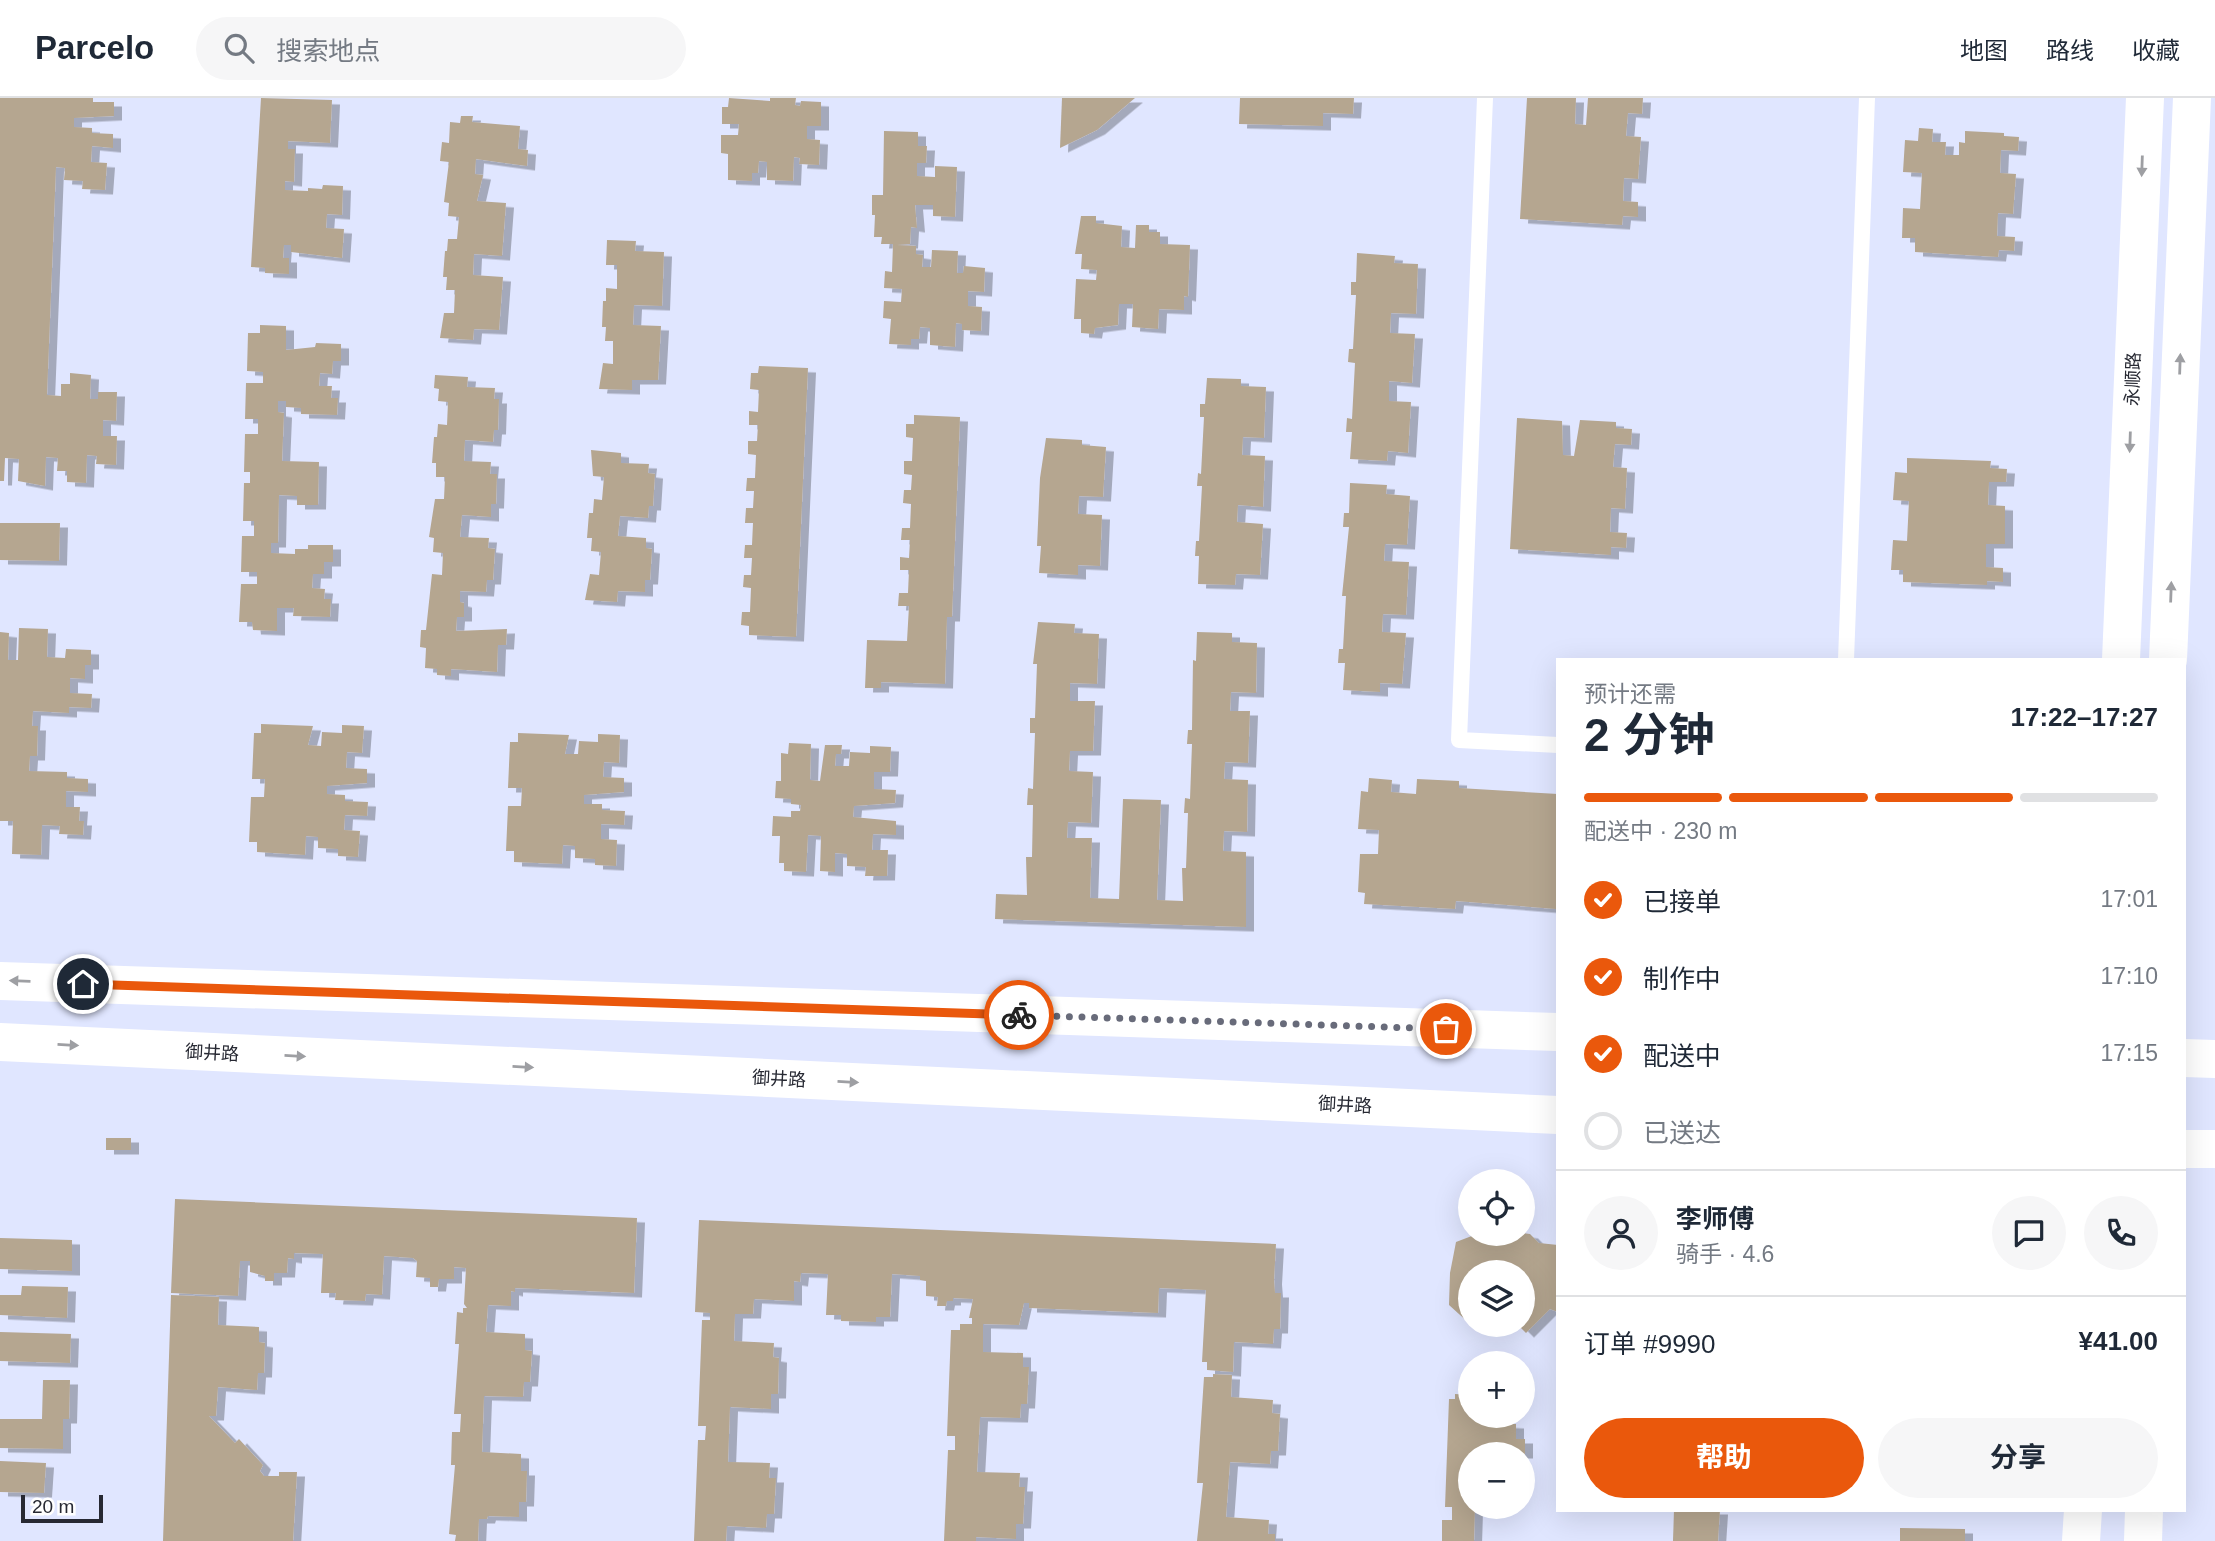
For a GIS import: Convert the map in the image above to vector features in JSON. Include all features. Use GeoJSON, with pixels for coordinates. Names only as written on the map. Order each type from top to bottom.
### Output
{"type":"FeatureCollection","features":[{"type":"Feature","properties":{"kind":"street","name":"永顺路"},"geometry":{"type":"LineString","coordinates":[[2121,658],[2145,98]]}},
{"type":"Feature","properties":{"kind":"street"},"geometry":{"type":"LineString","coordinates":[[2168,658],[2192,98]]}},
{"type":"Feature","properties":{"kind":"street"},"geometry":{"type":"LineString","coordinates":[[0,981],[1556,1032]]}},
{"type":"Feature","properties":{"kind":"street","name":"御井路"},"geometry":{"type":"LineString","coordinates":[[0,1042],[1556,1115]]}},
{"type":"Feature","properties":{"kind":"street"},"geometry":{"type":"LineString","coordinates":[[2186,1058],[2215,1059]]}},
{"type":"Feature","properties":{"kind":"street"},"geometry":{"type":"LineString","coordinates":[[2186,1149],[2215,1149]]}},
{"type":"Feature","properties":{"kind":"street"},"geometry":{"type":"LineString","coordinates":[[2081,1541],[2082,1512]]}},
{"type":"Feature","properties":{"kind":"street"},"geometry":{"type":"LineString","coordinates":[[2143,1541],[2144,1512]]}},
{"type":"Feature","properties":{"kind":"lane"},"geometry":{"type":"LineString","coordinates":[[1485,98],[1459,740],[1556,745]]}},
{"type":"Feature","properties":{"kind":"lane"},"geometry":{"type":"LineString","coordinates":[[1846,658],[1867,98]]}},
{"type":"Feature","properties":{"kind":"building"},"geometry":{"type":"Polygon","coordinates":[[[0,98],[93,98],[93,102],[114,102],[114,116],[74,118],[74,127],[92,128],[92,133],[113,134],[113,148],[92,146],[91,162],[107,163],[105,190],[82,189],[83,181],[64,180],[65,168],[56,167],[47,395],[61,396],[61,384],[70,384],[70,373],[91,375],[90,399],[98,399],[98,392],[117,392],[116,421],[103,420],[103,436],[117,436],[116,465],[96,464],[97,456],[87,455],[86,483],[67,482],[67,471],[57,471],[58,458],[46,457],[45,486],[18,481],[19,459],[5,458],[4,481],[0,481],[0,98]]]}},
{"type":"Feature","properties":{"kind":"building"},"geometry":{"type":"Polygon","coordinates":[[[261,98],[332,100],[330,143],[288,141],[288,149],[295,149],[294,182],[285,181],[285,190],[308,191],[308,188],[322,189],[323,185],[343,186],[342,215],[327,214],[326,228],[344,229],[342,258],[291,252],[291,245],[284,245],[283,258],[289,258],[289,274],[265,273],[265,268],[251,267],[261,98]]]}},
{"type":"Feature","properties":{"kind":"building"},"geometry":{"type":"Polygon","coordinates":[[[729,98],[770,101],[770,98],[796,98],[795,105],[800,106],[801,101],[821,102],[821,126],[807,126],[807,139],[820,140],[819,165],[799,164],[800,158],[794,157],[793,181],[767,180],[767,162],[759,161],[758,173],[752,173],[752,181],[728,180],[728,154],[721,153],[721,135],[738,135],[739,124],[722,124],[722,107],[728,107],[729,98]]]}},
{"type":"Feature","properties":{"kind":"building"},"geometry":{"type":"Polygon","coordinates":[[[1062,98],[1135,98],[1097,130],[1060,148],[1062,98]]]}},
{"type":"Feature","properties":{"kind":"building"},"geometry":{"type":"Polygon","coordinates":[[[1240,98],[1354,98],[1353,114],[1323,113],[1323,126],[1239,124],[1240,98]]]}},
{"type":"Feature","properties":{"kind":"building"},"geometry":{"type":"Polygon","coordinates":[[[1527,98],[1576,98],[1575,124],[1586,125],[1588,98],[1643,98],[1642,114],[1628,113],[1626,136],[1641,137],[1638,179],[1624,178],[1623,201],[1638,202],[1638,217],[1623,216],[1622,225],[1520,219],[1527,98]]]}},
{"type":"Feature","properties":{"kind":"building"},"geometry":{"type":"Polygon","coordinates":[[[461,116],[473,116],[472,122],[520,126],[518,149],[528,150],[527,166],[476,159],[475,174],[483,175],[477,201],[506,203],[502,256],[474,254],[473,275],[503,277],[499,330],[474,329],[473,340],[440,338],[444,313],[454,313],[455,290],[446,290],[447,277],[443,277],[448,239],[457,239],[459,217],[448,216],[449,203],[444,202],[449,162],[440,161],[442,142],[449,143],[450,122],[460,123],[461,116]]]}},
{"type":"Feature","properties":{"kind":"building"},"geometry":{"type":"Polygon","coordinates":[[[1919,128],[1933,129],[1932,142],[1946,142],[1945,155],[1959,155],[1959,142],[1965,143],[1965,131],[2004,133],[2004,136],[2019,137],[2018,151],[2001,150],[2000,173],[2016,174],[2013,214],[1998,213],[1997,236],[2015,237],[2014,251],[1999,250],[1998,257],[1915,252],[1915,238],[1902,238],[1903,208],[1920,209],[1922,173],[1903,172],[1905,140],[1918,141],[1919,128]]]}},
{"type":"Feature","properties":{"kind":"building"},"geometry":{"type":"Polygon","coordinates":[[[884,131],[918,132],[918,146],[927,146],[926,163],[917,163],[917,176],[935,177],[935,166],[957,167],[955,217],[933,216],[933,205],[915,205],[917,228],[911,227],[910,244],[897,245],[916,246],[916,254],[923,255],[922,267],[931,267],[932,250],[958,251],[957,273],[963,273],[964,266],[985,268],[984,292],[968,291],[968,306],[982,307],[981,331],[962,330],[962,324],[956,323],[955,347],[930,345],[930,328],[920,327],[919,339],[911,339],[911,345],[889,344],[891,319],[883,318],[884,301],[901,302],[902,289],[884,288],[885,271],[892,272],[893,244],[881,244],[882,237],[874,237],[872,195],[883,195],[884,131]]]}},
{"type":"Feature","properties":{"kind":"building"},"geometry":{"type":"Polygon","coordinates":[[[1081,216],[1096,216],[1096,223],[1122,226],[1121,247],[1135,248],[1136,225],[1149,225],[1149,232],[1160,232],[1160,244],[1190,245],[1188,297],[1184,296],[1184,310],[1159,309],[1158,329],[1132,327],[1133,304],[1119,304],[1118,325],[1095,328],[1094,334],[1081,333],[1081,319],[1074,319],[1076,279],[1096,280],[1097,270],[1081,269],[1082,254],[1075,254],[1081,216]]]}},
{"type":"Feature","properties":{"kind":"building"},"geometry":{"type":"Polygon","coordinates":[[[607,240],[636,241],[635,251],[664,252],[662,306],[634,305],[633,325],[661,326],[658,380],[632,380],[632,390],[599,389],[603,363],[613,364],[613,341],[605,341],[606,327],[602,327],[606,288],[617,289],[617,265],[606,265],[607,240]]]}},
{"type":"Feature","properties":{"kind":"building"},"geometry":{"type":"Polygon","coordinates":[[[1357,253],[1395,256],[1394,263],[1418,264],[1416,314],[1391,313],[1390,333],[1415,334],[1412,383],[1389,381],[1389,401],[1411,402],[1408,453],[1388,451],[1387,461],[1350,459],[1352,432],[1346,432],[1347,418],[1352,419],[1355,363],[1348,362],[1349,349],[1353,349],[1356,295],[1351,295],[1351,282],[1356,282],[1357,253]]]}},
{"type":"Feature","properties":{"kind":"building"},"geometry":{"type":"Polygon","coordinates":[[[260,325],[286,326],[286,350],[315,347],[316,343],[341,344],[341,361],[333,361],[332,374],[320,373],[319,386],[332,386],[331,398],[338,398],[337,415],[301,414],[301,408],[286,407],[286,401],[278,401],[278,412],[284,413],[282,461],[319,462],[318,505],[297,505],[297,496],[279,495],[278,543],[271,543],[271,553],[295,554],[295,549],[308,549],[308,545],[333,545],[333,562],[324,562],[324,574],[313,574],[312,588],[325,589],[324,599],[331,599],[330,617],[293,616],[294,608],[277,608],[277,631],[253,630],[252,622],[239,622],[241,584],[257,584],[257,572],[241,572],[242,536],[254,536],[254,521],[243,521],[244,483],[250,483],[250,472],[244,472],[245,434],[258,434],[258,419],[245,419],[246,383],[263,383],[263,372],[247,371],[248,333],[260,333],[260,325]]]}},
{"type":"Feature","properties":{"kind":"building"},"geometry":{"type":"Polygon","coordinates":[[[759,366],[808,368],[796,637],[749,635],[749,626],[741,625],[742,612],[750,612],[751,588],[743,587],[744,575],[751,575],[752,558],[744,558],[745,545],[752,545],[753,523],[745,523],[746,508],[753,508],[754,491],[746,491],[747,478],[755,478],[756,455],[748,454],[748,441],[757,441],[758,425],[749,425],[749,411],[758,412],[759,390],[750,389],[751,373],[758,373],[759,366]]]}},
{"type":"Feature","properties":{"kind":"building"},"geometry":{"type":"Polygon","coordinates":[[[435,375],[468,377],[467,387],[495,388],[494,399],[499,399],[498,430],[494,430],[493,442],[465,440],[464,461],[491,462],[490,474],[497,474],[496,504],[491,504],[491,517],[462,515],[460,537],[489,538],[488,548],[495,549],[493,580],[487,580],[486,592],[460,591],[460,602],[464,603],[464,617],[457,617],[456,631],[507,629],[506,645],[498,645],[497,672],[451,669],[451,676],[437,675],[437,669],[425,668],[426,648],[420,647],[421,630],[426,630],[432,574],[442,575],[443,553],[433,552],[434,538],[429,537],[435,499],[444,499],[445,477],[436,477],[436,463],[432,463],[438,424],[447,425],[448,402],[438,401],[439,389],[434,388],[435,375]]]}},
{"type":"Feature","properties":{"kind":"building"},"geometry":{"type":"Polygon","coordinates":[[[1207,378],[1241,379],[1241,386],[1266,387],[1264,438],[1243,437],[1242,455],[1265,456],[1263,507],[1238,505],[1237,522],[1263,524],[1260,575],[1236,574],[1235,585],[1198,584],[1199,556],[1195,556],[1196,541],[1199,541],[1202,486],[1197,486],[1198,473],[1201,474],[1204,417],[1200,417],[1200,404],[1205,404],[1207,378]]]}},
{"type":"Feature","properties":{"kind":"building"},"geometry":{"type":"Polygon","coordinates":[[[914,415],[960,417],[952,617],[947,617],[945,684],[881,682],[881,688],[865,688],[867,640],[907,641],[909,606],[898,606],[899,593],[908,593],[909,570],[900,570],[900,557],[909,558],[910,540],[901,540],[902,528],[910,528],[911,504],[903,503],[904,490],[911,490],[912,475],[904,474],[904,461],[912,461],[913,438],[906,437],[906,424],[914,424],[914,415]]]}},
{"type":"Feature","properties":{"kind":"building"},"geometry":{"type":"Polygon","coordinates":[[[1517,418],[1562,421],[1563,455],[1574,456],[1580,420],[1616,422],[1616,428],[1632,429],[1631,445],[1615,444],[1613,467],[1627,468],[1625,509],[1611,508],[1610,532],[1627,533],[1626,548],[1611,547],[1611,555],[1510,549],[1517,418]]]}},
{"type":"Feature","properties":{"kind":"building"},"geometry":{"type":"Polygon","coordinates":[[[1046,438],[1082,440],[1082,445],[1106,447],[1103,497],[1079,496],[1078,514],[1102,515],[1100,566],[1078,565],[1078,575],[1039,573],[1041,546],[1037,546],[1040,478],[1046,438]]]}},
{"type":"Feature","properties":{"kind":"building"},"geometry":{"type":"Polygon","coordinates":[[[591,450],[621,453],[621,463],[649,464],[648,473],[655,474],[653,506],[649,506],[648,518],[620,516],[618,536],[646,538],[646,548],[652,549],[650,580],[645,580],[645,592],[618,591],[617,602],[585,600],[590,574],[599,575],[601,552],[591,551],[592,538],[587,538],[589,513],[593,513],[594,499],[602,500],[604,477],[593,476],[591,450]]]}},
{"type":"Feature","properties":{"kind":"building"},"geometry":{"type":"Polygon","coordinates":[[[1907,458],[1991,461],[1990,468],[2007,469],[2006,482],[1989,482],[1988,505],[2005,506],[2005,544],[1986,544],[1986,567],[2003,568],[2003,582],[1987,581],[1987,585],[1903,582],[1903,570],[1891,570],[1893,540],[1907,541],[1909,501],[1893,500],[1895,472],[1907,473],[1907,458]]]}},
{"type":"Feature","properties":{"kind":"building"},"geometry":{"type":"Polygon","coordinates":[[[1350,483],[1387,485],[1386,494],[1410,496],[1407,545],[1385,544],[1384,561],[1409,562],[1406,615],[1383,614],[1382,632],[1406,633],[1402,684],[1380,683],[1380,692],[1343,690],[1345,663],[1338,663],[1339,649],[1343,649],[1346,596],[1342,596],[1349,527],[1343,527],[1344,513],[1349,513],[1350,483]]]}},
{"type":"Feature","properties":{"kind":"building"},"geometry":{"type":"Polygon","coordinates":[[[0,523],[60,523],[59,561],[0,560],[0,523]]]}},
{"type":"Feature","properties":{"kind":"building"},"geometry":{"type":"Polygon","coordinates":[[[1038,622],[1075,624],[1074,633],[1099,634],[1097,684],[1070,683],[1070,701],[1095,701],[1093,751],[1070,751],[1069,771],[1093,772],[1091,823],[1068,822],[1067,838],[1092,838],[1090,898],[1119,899],[1123,799],[1161,800],[1157,900],[1183,901],[1182,868],[1186,868],[1188,813],[1184,813],[1185,798],[1190,799],[1192,744],[1187,744],[1188,730],[1192,730],[1193,660],[1196,661],[1197,632],[1232,633],[1232,642],[1257,643],[1256,693],[1231,692],[1230,711],[1250,711],[1248,763],[1225,762],[1224,779],[1248,780],[1247,832],[1224,831],[1223,851],[1246,852],[1246,927],[995,919],[996,894],[1027,895],[1026,857],[1032,857],[1033,805],[1027,805],[1028,788],[1033,789],[1035,733],[1030,733],[1030,718],[1035,718],[1037,664],[1033,664],[1038,622]]]}},
{"type":"Feature","properties":{"kind":"building"},"geometry":{"type":"Polygon","coordinates":[[[19,628],[48,629],[47,657],[65,658],[66,649],[91,650],[91,665],[85,665],[85,679],[70,678],[70,693],[92,694],[91,708],[69,707],[69,713],[33,711],[32,726],[38,726],[37,756],[30,756],[29,771],[67,772],[67,778],[88,779],[88,792],[66,791],[66,807],[80,807],[79,821],[84,821],[83,835],[59,834],[60,826],[42,825],[41,855],[12,854],[13,821],[0,821],[0,632],[9,633],[8,660],[18,660],[19,628]]]}},
{"type":"Feature","properties":{"kind":"building"},"geometry":{"type":"Polygon","coordinates":[[[261,724],[313,726],[308,745],[321,746],[322,732],[342,733],[342,725],[364,726],[362,753],[347,752],[346,768],[367,769],[367,783],[327,786],[327,794],[345,795],[345,801],[368,802],[367,816],[345,815],[344,830],[360,831],[358,857],[338,856],[338,849],[318,848],[318,837],[306,836],[305,855],[257,852],[257,842],[249,842],[251,797],[264,797],[265,779],[252,779],[254,733],[261,733],[261,724]]]}},
{"type":"Feature","properties":{"kind":"building"},"geometry":{"type":"Polygon","coordinates":[[[518,733],[569,735],[565,754],[578,754],[579,741],[598,742],[598,734],[620,735],[619,763],[604,762],[603,777],[624,778],[624,792],[584,795],[584,804],[602,804],[602,810],[625,811],[624,825],[601,824],[601,839],[617,840],[616,866],[595,865],[595,859],[575,858],[575,846],[563,845],[562,864],[514,862],[514,851],[506,851],[508,806],[521,806],[522,788],[508,788],[510,742],[518,742],[518,733]]]}},
{"type":"Feature","properties":{"kind":"building"},"geometry":{"type":"Polygon","coordinates":[[[789,743],[811,744],[810,780],[820,781],[825,745],[842,745],[841,754],[836,754],[835,766],[849,766],[850,752],[870,753],[870,746],[891,747],[890,772],[874,772],[874,789],[896,790],[895,803],[854,806],[853,817],[896,821],[896,835],[873,834],[872,850],[888,850],[887,876],[865,876],[866,867],[847,866],[847,854],[835,853],[835,872],[820,871],[821,836],[808,835],[806,872],[784,871],[784,863],[779,863],[780,836],[772,836],[773,816],[791,817],[791,811],[800,811],[801,805],[791,804],[791,799],[775,798],[776,781],[781,781],[781,753],[788,754],[789,743]]]}},
{"type":"Feature","properties":{"kind":"building"},"geometry":{"type":"Polygon","coordinates":[[[1369,778],[1392,780],[1391,792],[1416,794],[1417,779],[1459,781],[1459,788],[1556,794],[1556,909],[1456,901],[1455,909],[1364,904],[1365,893],[1358,892],[1360,854],[1378,854],[1379,830],[1358,829],[1361,791],[1368,792],[1369,778]]]}},
{"type":"Feature","properties":{"kind":"building"},"geometry":{"type":"Polygon","coordinates":[[[106,1138],[131,1138],[131,1150],[106,1150],[106,1138]]]}},
{"type":"Feature","properties":{"kind":"building"},"geometry":{"type":"Polygon","coordinates":[[[175,1199],[637,1218],[634,1293],[515,1288],[515,1292],[511,1291],[511,1306],[488,1305],[486,1332],[525,1334],[525,1350],[532,1351],[530,1382],[524,1382],[523,1397],[484,1396],[482,1452],[521,1454],[521,1471],[527,1471],[526,1502],[519,1502],[519,1517],[488,1516],[487,1519],[479,1519],[478,1541],[455,1541],[456,1535],[449,1534],[455,1465],[451,1465],[452,1432],[460,1432],[461,1414],[454,1414],[459,1344],[455,1344],[457,1312],[463,1313],[463,1308],[467,1308],[464,1304],[466,1268],[454,1267],[454,1279],[439,1279],[438,1287],[430,1287],[430,1278],[416,1277],[417,1261],[413,1258],[384,1256],[382,1295],[366,1294],[365,1301],[335,1300],[336,1293],[321,1293],[323,1254],[294,1253],[294,1259],[288,1258],[287,1273],[274,1273],[274,1281],[265,1281],[265,1276],[250,1272],[250,1261],[240,1261],[238,1296],[171,1293],[175,1199]]]}},
{"type":"Feature","properties":{"kind":"building"},"geometry":{"type":"Polygon","coordinates":[[[699,1220],[1276,1244],[1274,1280],[1275,1293],[1281,1293],[1280,1329],[1274,1329],[1273,1344],[1234,1342],[1233,1372],[1207,1370],[1207,1362],[1202,1362],[1206,1290],[1159,1288],[1158,1313],[1029,1308],[1029,1303],[1024,1303],[1019,1325],[983,1324],[983,1352],[1023,1353],[1023,1367],[1029,1367],[1027,1404],[1021,1404],[1020,1418],[980,1417],[977,1472],[1020,1473],[1019,1487],[1025,1487],[1023,1524],[1016,1524],[1016,1539],[976,1537],[976,1541],[944,1541],[948,1450],[955,1450],[955,1436],[947,1436],[951,1330],[960,1330],[960,1324],[972,1324],[972,1318],[969,1318],[973,1299],[953,1298],[953,1301],[947,1301],[946,1306],[937,1306],[938,1297],[926,1296],[926,1281],[920,1280],[920,1276],[892,1274],[890,1317],[876,1317],[876,1322],[841,1321],[841,1315],[826,1315],[828,1274],[801,1273],[800,1282],[794,1281],[794,1301],[754,1299],[753,1314],[735,1314],[734,1341],[774,1343],[773,1357],[779,1358],[778,1394],[771,1394],[771,1409],[730,1407],[728,1462],[770,1463],[769,1478],[776,1478],[774,1514],[767,1514],[766,1528],[727,1526],[726,1541],[694,1541],[698,1440],[705,1440],[706,1426],[698,1426],[702,1320],[710,1320],[710,1313],[695,1312],[699,1220]]]}},
{"type":"Feature","properties":{"kind":"building"},"geometry":{"type":"Polygon","coordinates":[[[0,1238],[72,1240],[72,1271],[0,1269],[0,1238]]]}},
{"type":"Feature","properties":{"kind":"building"},"geometry":{"type":"Polygon","coordinates":[[[1535,1239],[1539,1243],[1556,1245],[1556,1311],[1550,1309],[1535,1324],[1535,1260],[1458,1260],[1458,1313],[1449,1305],[1450,1273],[1458,1241],[1458,1246],[1535,1246],[1535,1239]]]}},
{"type":"Feature","properties":{"kind":"building"},"geometry":{"type":"Polygon","coordinates":[[[22,1286],[68,1287],[67,1318],[0,1315],[0,1295],[21,1295],[22,1286]]]}},
{"type":"Feature","properties":{"kind":"building"},"geometry":{"type":"Polygon","coordinates":[[[171,1295],[219,1297],[218,1325],[259,1327],[259,1342],[265,1343],[264,1373],[258,1373],[257,1390],[218,1387],[216,1416],[209,1416],[235,1443],[239,1439],[263,1465],[260,1471],[264,1476],[279,1476],[279,1472],[297,1472],[293,1541],[163,1541],[171,1295]]]}},
{"type":"Feature","properties":{"kind":"building"},"geometry":{"type":"Polygon","coordinates":[[[0,1332],[71,1334],[70,1363],[0,1361],[0,1332]]]}},
{"type":"Feature","properties":{"kind":"building"},"geometry":{"type":"Polygon","coordinates":[[[1213,1374],[1232,1375],[1231,1397],[1273,1400],[1272,1413],[1280,1414],[1278,1451],[1271,1451],[1270,1464],[1230,1462],[1226,1517],[1269,1520],[1268,1534],[1275,1534],[1275,1541],[1197,1541],[1203,1483],[1197,1483],[1204,1377],[1213,1377],[1213,1374]]]}},
{"type":"Feature","properties":{"kind":"building"},"geometry":{"type":"Polygon","coordinates":[[[43,1380],[70,1380],[69,1419],[63,1419],[63,1449],[0,1448],[0,1419],[42,1419],[43,1380]]]}},
{"type":"Feature","properties":{"kind":"building"},"geometry":{"type":"Polygon","coordinates":[[[1455,1394],[1458,1394],[1458,1428],[1516,1428],[1516,1439],[1525,1439],[1525,1442],[1458,1442],[1458,1519],[1475,1519],[1474,1541],[1442,1541],[1442,1520],[1452,1520],[1452,1507],[1445,1507],[1449,1399],[1455,1399],[1455,1394]]]}},
{"type":"Feature","properties":{"kind":"building"},"geometry":{"type":"Polygon","coordinates":[[[0,1461],[46,1463],[44,1493],[0,1492],[0,1461]]]}},
{"type":"Feature","properties":{"kind":"building"},"geometry":{"type":"Polygon","coordinates":[[[1674,1512],[1720,1512],[1718,1541],[1673,1541],[1674,1512]]]}},
{"type":"Feature","properties":{"kind":"building"},"geometry":{"type":"Polygon","coordinates":[[[1900,1528],[1965,1529],[1965,1541],[1900,1541],[1900,1528]]]}},
{"type":"Feature","properties":{"kind":"way so far"},"geometry":{"type":"LineString","coordinates":[[1019,1015],[1446,1029]]}},
{"type":"Feature","properties":{"kind":"route"},"geometry":{"type":"LineString","coordinates":[[83,984],[1019,1015]]}}]}
